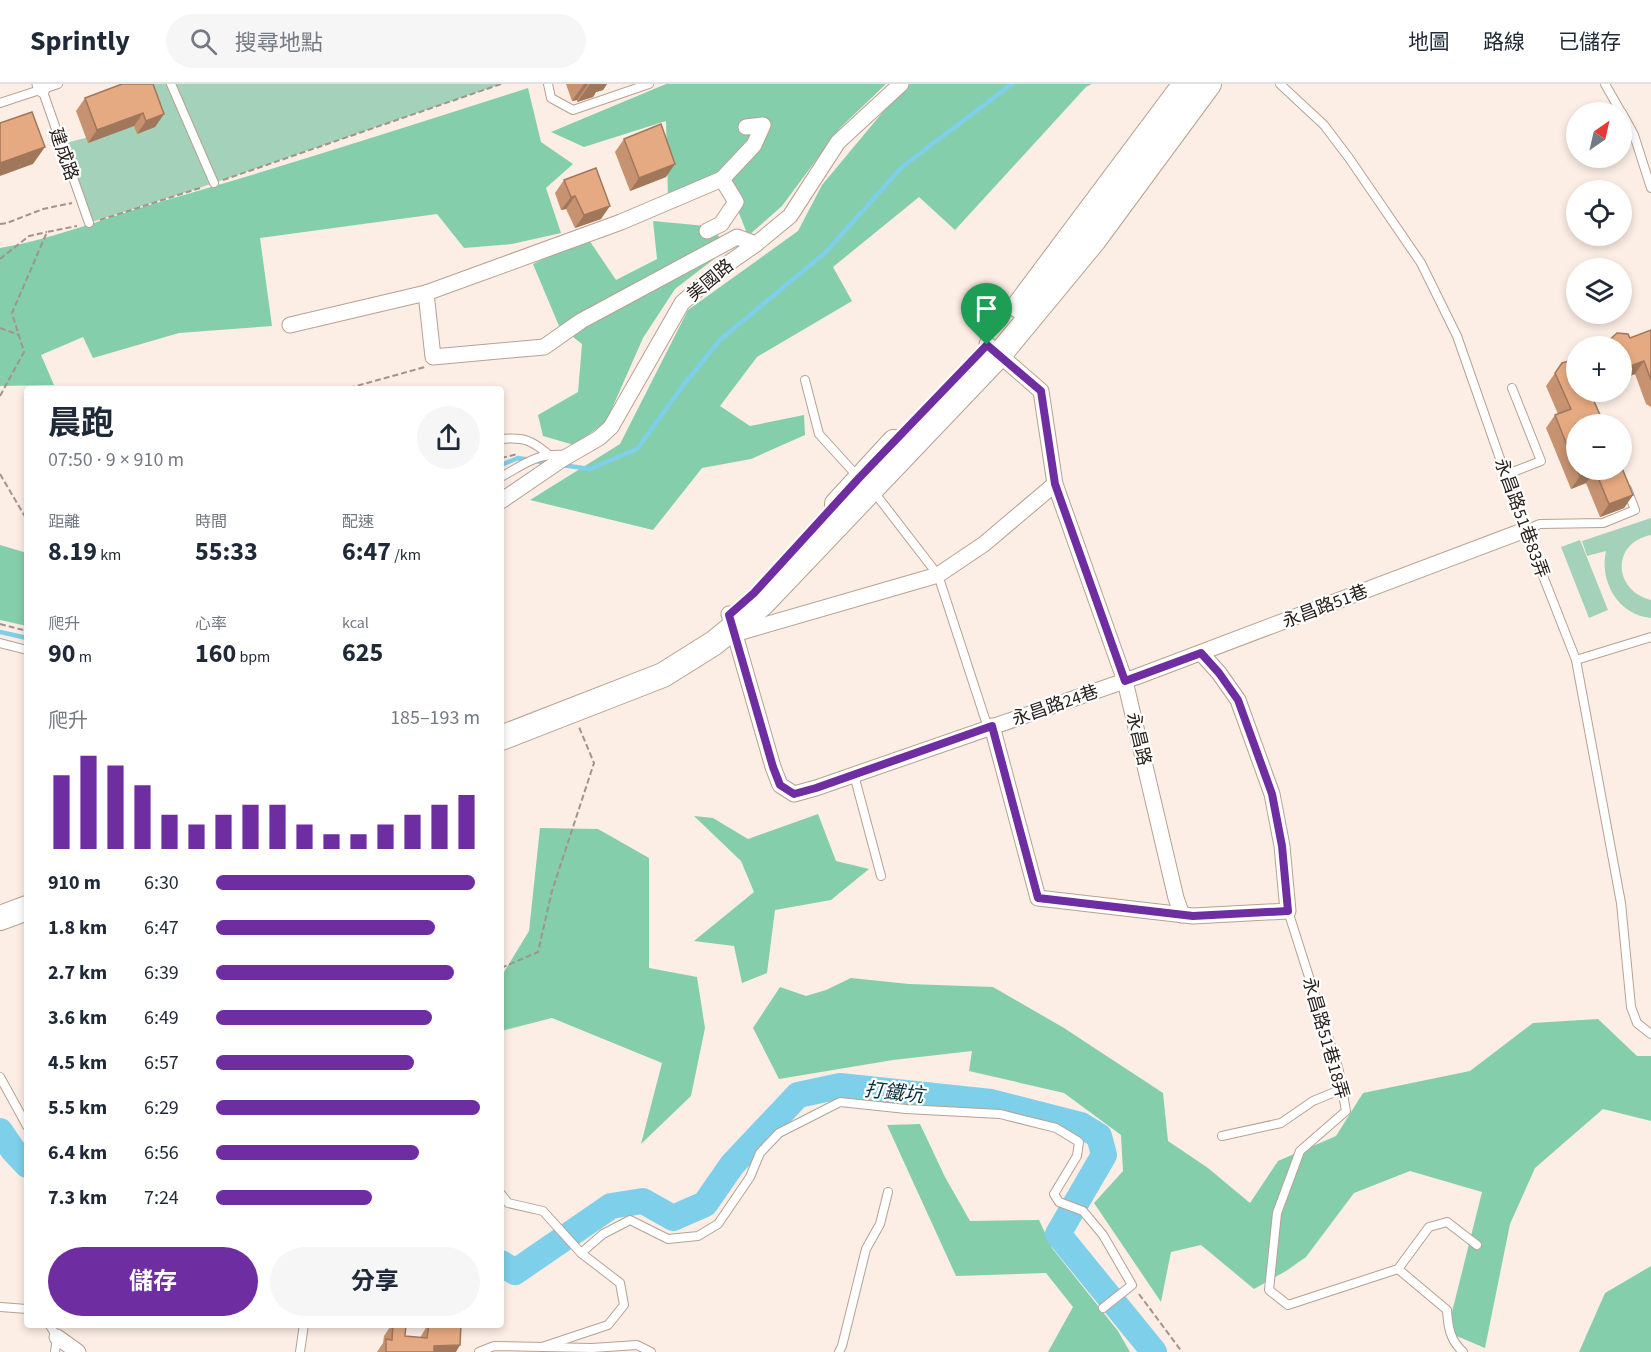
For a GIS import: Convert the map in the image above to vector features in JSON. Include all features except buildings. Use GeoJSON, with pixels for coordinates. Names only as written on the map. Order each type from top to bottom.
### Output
{"type":"FeatureCollection","features":[{"type":"Feature","properties":{"kind":"main road"},"geometry":{"type":"LineString","coordinates":[[994,349],[1072,237],[1185,84]]}},
{"type":"Feature","properties":{"kind":"main road"},"geometry":{"type":"LineString","coordinates":[[504,721],[686,650],[732,625],[762,604],[865,484],[1094,240],[1209,84]]}},
{"type":"Feature","properties":{"kind":"main road"},"geometry":{"type":"LineString","coordinates":[[504,737],[663,675],[714,643],[732,625]]}},
{"type":"Feature","properties":{"kind":"main road"},"geometry":{"type":"LineString","coordinates":[[0,918],[24,909]]}},
{"type":"Feature","properties":{"kind":"street","name":"美國路"},"geometry":{"type":"LineString","coordinates":[[504,498],[540,464],[599,438],[611,427],[682,303],[723,267],[790,216],[838,142],[901,84]]}},
{"type":"Feature","properties":{"kind":"street"},"geometry":{"type":"LineString","coordinates":[[290,325],[426,293],[621,222],[722,179],[754,145],[763,125],[746,127]]}},
{"type":"Feature","properties":{"kind":"street"},"geometry":{"type":"LineString","coordinates":[[707,231],[721,224],[736,202],[722,179]]}},
{"type":"Feature","properties":{"kind":"street"},"geometry":{"type":"LineString","coordinates":[[426,293],[433,357],[544,347],[581,321],[737,237],[756,244]]}},
{"type":"Feature","properties":{"kind":"street","name":"永昌路"},"geometry":{"type":"LineString","coordinates":[[994,349],[1041,391],[1055,484],[1125,681],[1176,898],[1182,915]]}},
{"type":"Feature","properties":{"kind":"street"},"geometry":{"type":"LineString","coordinates":[[732,625],[938,574],[984,544],[1055,484]]}},
{"type":"Feature","properties":{"kind":"street","name":"永昌路51巷"},"geometry":{"type":"LineString","coordinates":[[1125,681],[1525,530]]}},
{"type":"Feature","properties":{"kind":"street","name":"永昌路24巷"},"geometry":{"type":"LineString","coordinates":[[732,625],[773,767],[780,785],[794,794],[1125,681]]}},
{"type":"Feature","properties":{"kind":"street"},"geometry":{"type":"LineString","coordinates":[[990,727],[1038,898],[1193,916],[1288,911],[1282,846],[1272,794],[1238,700],[1201,653]]}},
{"type":"Feature","properties":{"kind":"street"},"geometry":{"type":"LineString","coordinates":[[54,1338],[78,1352]]}},
{"type":"Feature","properties":{"kind":"lane"},"geometry":{"type":"LineString","coordinates":[[0,103],[41,86],[58,84]]}},
{"type":"Feature","properties":{"kind":"lane"},"geometry":{"type":"LineString","coordinates":[[171,84],[214,183]]}},
{"type":"Feature","properties":{"kind":"lane"},"geometry":{"type":"LineString","coordinates":[[548,84],[551,98],[573,110],[649,84]]}},
{"type":"Feature","properties":{"kind":"lane","name":"永昌路51巷83弄"},"geometry":{"type":"LineString","coordinates":[[1280,84],[1324,125],[1422,263],[1457,336],[1525,530],[1576,660],[1621,903],[1631,1007],[1637,1023],[1651,1034]]}},
{"type":"Feature","properties":{"kind":"lane"},"geometry":{"type":"LineString","coordinates":[[1605,84],[1615,102]]}},
{"type":"Feature","properties":{"kind":"lane","name":"建成路"},"geometry":{"type":"LineString","coordinates":[[41,86],[89,223]]}},
{"type":"Feature","properties":{"kind":"lane"},"geometry":{"type":"LineString","coordinates":[[1632,132],[1651,188]]}},
{"type":"Feature","properties":{"kind":"lane"},"geometry":{"type":"LineString","coordinates":[[804,380],[819,434],[865,484],[938,574],[990,727]]}},
{"type":"Feature","properties":{"kind":"lane"},"geometry":{"type":"LineString","coordinates":[[1505,475],[1541,461],[1512,388]]}},
{"type":"Feature","properties":{"kind":"lane"},"geometry":{"type":"LineString","coordinates":[[504,439],[518,437],[560,456]]}},
{"type":"Feature","properties":{"kind":"lane"},"geometry":{"type":"LineString","coordinates":[[504,475],[524,464],[540,464]]}},
{"type":"Feature","properties":{"kind":"lane"},"geometry":{"type":"LineString","coordinates":[[1525,530],[1539,524],[1603,523],[1635,510],[1624,480]]}},
{"type":"Feature","properties":{"kind":"lane"},"geometry":{"type":"LineString","coordinates":[[1576,660],[1651,637]]}},
{"type":"Feature","properties":{"kind":"lane"},"geometry":{"type":"LineString","coordinates":[[0,643],[24,649]]}},
{"type":"Feature","properties":{"kind":"lane"},"geometry":{"type":"LineString","coordinates":[[854,775],[881,876]]}},
{"type":"Feature","properties":{"kind":"lane","name":"永昌路51巷18弄"},"geometry":{"type":"LineString","coordinates":[[1288,911],[1339,1071],[1346,1111],[1300,1151],[1277,1213],[1269,1290],[1288,1305],[1398,1269]]}},
{"type":"Feature","properties":{"kind":"lane"},"geometry":{"type":"LineString","coordinates":[[0,1077],[24,1121]]}},
{"type":"Feature","properties":{"kind":"lane"},"geometry":{"type":"LineString","coordinates":[[1222,1136],[1281,1123],[1313,1101],[1342,1089]]}},
{"type":"Feature","properties":{"kind":"lane"},"geometry":{"type":"LineString","coordinates":[[581,1252],[603,1234],[630,1220],[668,1239],[698,1236],[718,1224],[750,1177],[760,1153],[779,1133],[840,1102],[906,1109],[1000,1114],[1056,1128],[1079,1142],[1077,1156],[1054,1194],[1059,1202],[1083,1211],[1103,1235],[1132,1285],[1103,1308]]}},
{"type":"Feature","properties":{"kind":"lane"},"geometry":{"type":"LineString","coordinates":[[839,1352],[843,1346],[866,1249],[880,1224],[888,1192]]}},
{"type":"Feature","properties":{"kind":"lane"},"geometry":{"type":"LineString","coordinates":[[504,1198],[508,1203],[543,1211],[581,1252],[620,1283],[624,1305],[608,1325],[542,1347]]}},
{"type":"Feature","properties":{"kind":"lane"},"geometry":{"type":"LineString","coordinates":[[1463,1352],[1456,1345],[1448,1329],[1447,1310],[1398,1269],[1430,1227],[1447,1222],[1477,1245]]}},
{"type":"Feature","properties":{"kind":"lane"},"geometry":{"type":"LineString","coordinates":[[0,1307],[24,1310]]}},
{"type":"Feature","properties":{"kind":"lane"},"geometry":{"type":"LineString","coordinates":[[300,1352],[303,1328]]}},
{"type":"Feature","properties":{"kind":"lane"},"geometry":{"type":"LineString","coordinates":[[479,1352],[494,1346],[592,1348],[637,1345],[651,1352]]}},
{"type":"Feature","properties":{"kind":"path"},"geometry":{"type":"LineString","coordinates":[[0,259],[28,236],[89,223],[214,183],[501,84]]}},
{"type":"Feature","properties":{"kind":"path"},"geometry":{"type":"LineString","coordinates":[[0,224],[43,209],[81,201]]}},
{"type":"Feature","properties":{"kind":"path"},"geometry":{"type":"LineString","coordinates":[[0,396],[24,352],[12,313],[47,232]]}},
{"type":"Feature","properties":{"kind":"path"},"geometry":{"type":"LineString","coordinates":[[0,328],[19,335]]}},
{"type":"Feature","properties":{"kind":"path"},"geometry":{"type":"LineString","coordinates":[[356,386],[434,365],[433,357]]}},
{"type":"Feature","properties":{"kind":"path"},"geometry":{"type":"LineString","coordinates":[[0,474],[24,515]]}},
{"type":"Feature","properties":{"kind":"path"},"geometry":{"type":"LineString","coordinates":[[0,624],[24,631]]}},
{"type":"Feature","properties":{"kind":"path"},"geometry":{"type":"LineString","coordinates":[[504,967],[538,952],[552,891],[594,763],[572,710]]}},
{"type":"Feature","properties":{"kind":"path"},"geometry":{"type":"LineString","coordinates":[[1132,1285],[1182,1352]]}},
{"type":"Feature","properties":{"kind":"green space"},"geometry":{"type":"Polygon","coordinates":[[[141,84],[501,84],[205,186],[89,223],[61,144],[134,126],[138,133],[141,84]]]}},
{"type":"Feature","properties":{"kind":"green space"},"geometry":{"type":"Polygon","coordinates":[[[666,84],[886,84],[840,128],[782,206],[748,236],[727,183],[668,198],[666,121],[584,147],[551,132],[666,84]]]}},
{"type":"Feature","properties":{"kind":"green space"},"geometry":{"type":"Polygon","coordinates":[[[910,84],[1092,84],[1086,87],[955,230],[919,197],[833,267],[852,301],[757,357],[720,406],[750,426],[804,415],[805,435],[751,459],[702,468],[653,530],[530,500],[620,444],[688,310],[798,231],[822,185],[887,107],[910,84]]]}},
{"type":"Feature","properties":{"kind":"green space"},"geometry":{"type":"Polygon","coordinates":[[[528,88],[541,142],[573,164],[546,188],[561,233],[512,244],[464,248],[437,214],[260,238],[272,326],[179,333],[93,358],[83,337],[41,355],[54,385],[0,386],[0,248],[58,234],[341,148],[528,88]]]}},
{"type":"Feature","properties":{"kind":"green space"},"geometry":{"type":"Polygon","coordinates":[[[653,221],[706,226],[731,246],[675,289],[643,338],[606,422],[574,445],[543,436],[538,415],[578,392],[582,344],[559,326],[533,264],[587,237],[616,280],[657,259],[653,221]]]}},
{"type":"Feature","properties":{"kind":"green space"},"geometry":{"type":"Polygon","coordinates":[[[1651,518],[1651,535],[1638,540],[1629,547],[1623,556],[1622,567],[1629,587],[1638,595],[1651,600],[1651,618],[1639,615],[1620,603],[1608,585],[1605,574],[1606,551],[1587,556],[1582,541],[1651,518]]]}},
{"type":"Feature","properties":{"kind":"green space"},"geometry":{"type":"Polygon","coordinates":[[[1580,540],[1608,610],[1589,618],[1561,547],[1580,540]]]}},
{"type":"Feature","properties":{"kind":"green space"},"geometry":{"type":"Polygon","coordinates":[[[0,545],[24,552],[24,625],[0,620],[0,545]]]}},
{"type":"Feature","properties":{"kind":"green space"},"geometry":{"type":"Polygon","coordinates":[[[818,814],[836,861],[869,869],[831,900],[775,910],[767,973],[742,983],[734,946],[694,941],[754,892],[741,861],[694,816],[713,818],[748,839],[818,814]]]}},
{"type":"Feature","properties":{"kind":"green space"},"geometry":{"type":"Polygon","coordinates":[[[540,828],[598,829],[649,858],[649,968],[697,977],[705,1028],[691,1096],[641,1144],[662,1063],[552,1018],[504,1030],[504,972],[529,931],[540,828]]]}},
{"type":"Feature","properties":{"kind":"green space"},"geometry":{"type":"Polygon","coordinates":[[[851,978],[909,984],[993,987],[1064,1028],[1163,1093],[1168,1141],[1208,1168],[1250,1203],[1278,1161],[1336,1136],[1363,1093],[1470,1071],[1533,1023],[1598,1019],[1637,1056],[1651,1056],[1651,1121],[1603,1109],[1535,1168],[1510,1224],[1485,1348],[1447,1332],[1482,1192],[1410,1171],[1354,1193],[1306,1257],[1254,1289],[1201,1245],[1171,1252],[1161,1302],[1094,1203],[1123,1171],[1121,1135],[1064,1093],[969,1071],[972,1051],[893,1060],[779,1079],[753,1028],[780,987],[806,996],[826,990],[851,978]]]}},
{"type":"Feature","properties":{"kind":"green space"},"geometry":{"type":"Polygon","coordinates":[[[920,1124],[945,1177],[970,1221],[1039,1220],[1052,1248],[1118,1331],[1130,1352],[1048,1352],[1073,1307],[1046,1273],[956,1276],[887,1125],[920,1124]]]}},
{"type":"Feature","properties":{"kind":"green space"},"geometry":{"type":"Polygon","coordinates":[[[1651,1266],[1651,1352],[1579,1352],[1605,1293],[1651,1266]]]}},
{"type":"Feature","properties":{"kind":"waterway"},"geometry":{"type":"LineString","coordinates":[[562,465],[590,469],[637,449],[720,340],[826,252],[902,167],[1012,84]]}},
{"type":"Feature","properties":{"kind":"waterway"},"geometry":{"type":"LineString","coordinates":[[504,464],[518,458],[548,463]]}},
{"type":"Feature","properties":{"kind":"waterway"},"geometry":{"type":"LineString","coordinates":[[0,632],[24,637]]}},
{"type":"Feature","properties":{"kind":"waterway","name":"打鐵坑"},"geometry":{"type":"LineString","coordinates":[[504,1265],[515,1272],[611,1206],[643,1201],[673,1218],[705,1204],[732,1165],[798,1095],[840,1086],[991,1102],[1081,1125],[1099,1136],[1104,1155],[1058,1234],[1154,1352]]}},
{"type":"Feature","properties":{"kind":"waterway","name":"打鐵坑"},"geometry":{"type":"LineString","coordinates":[[0,1131],[24,1162]]}},
{"type":"Feature","properties":{"kind":"route"},"geometry":{"type":"LineString","coordinates":[[987,345],[1041,391],[1055,484],[1125,681],[1201,653],[1238,700],[1272,794],[1282,846],[1288,911],[1193,916],[1038,898],[992,726],[816,788],[794,794],[780,785],[729,615],[754,593],[859,478],[987,345]]}}]}
